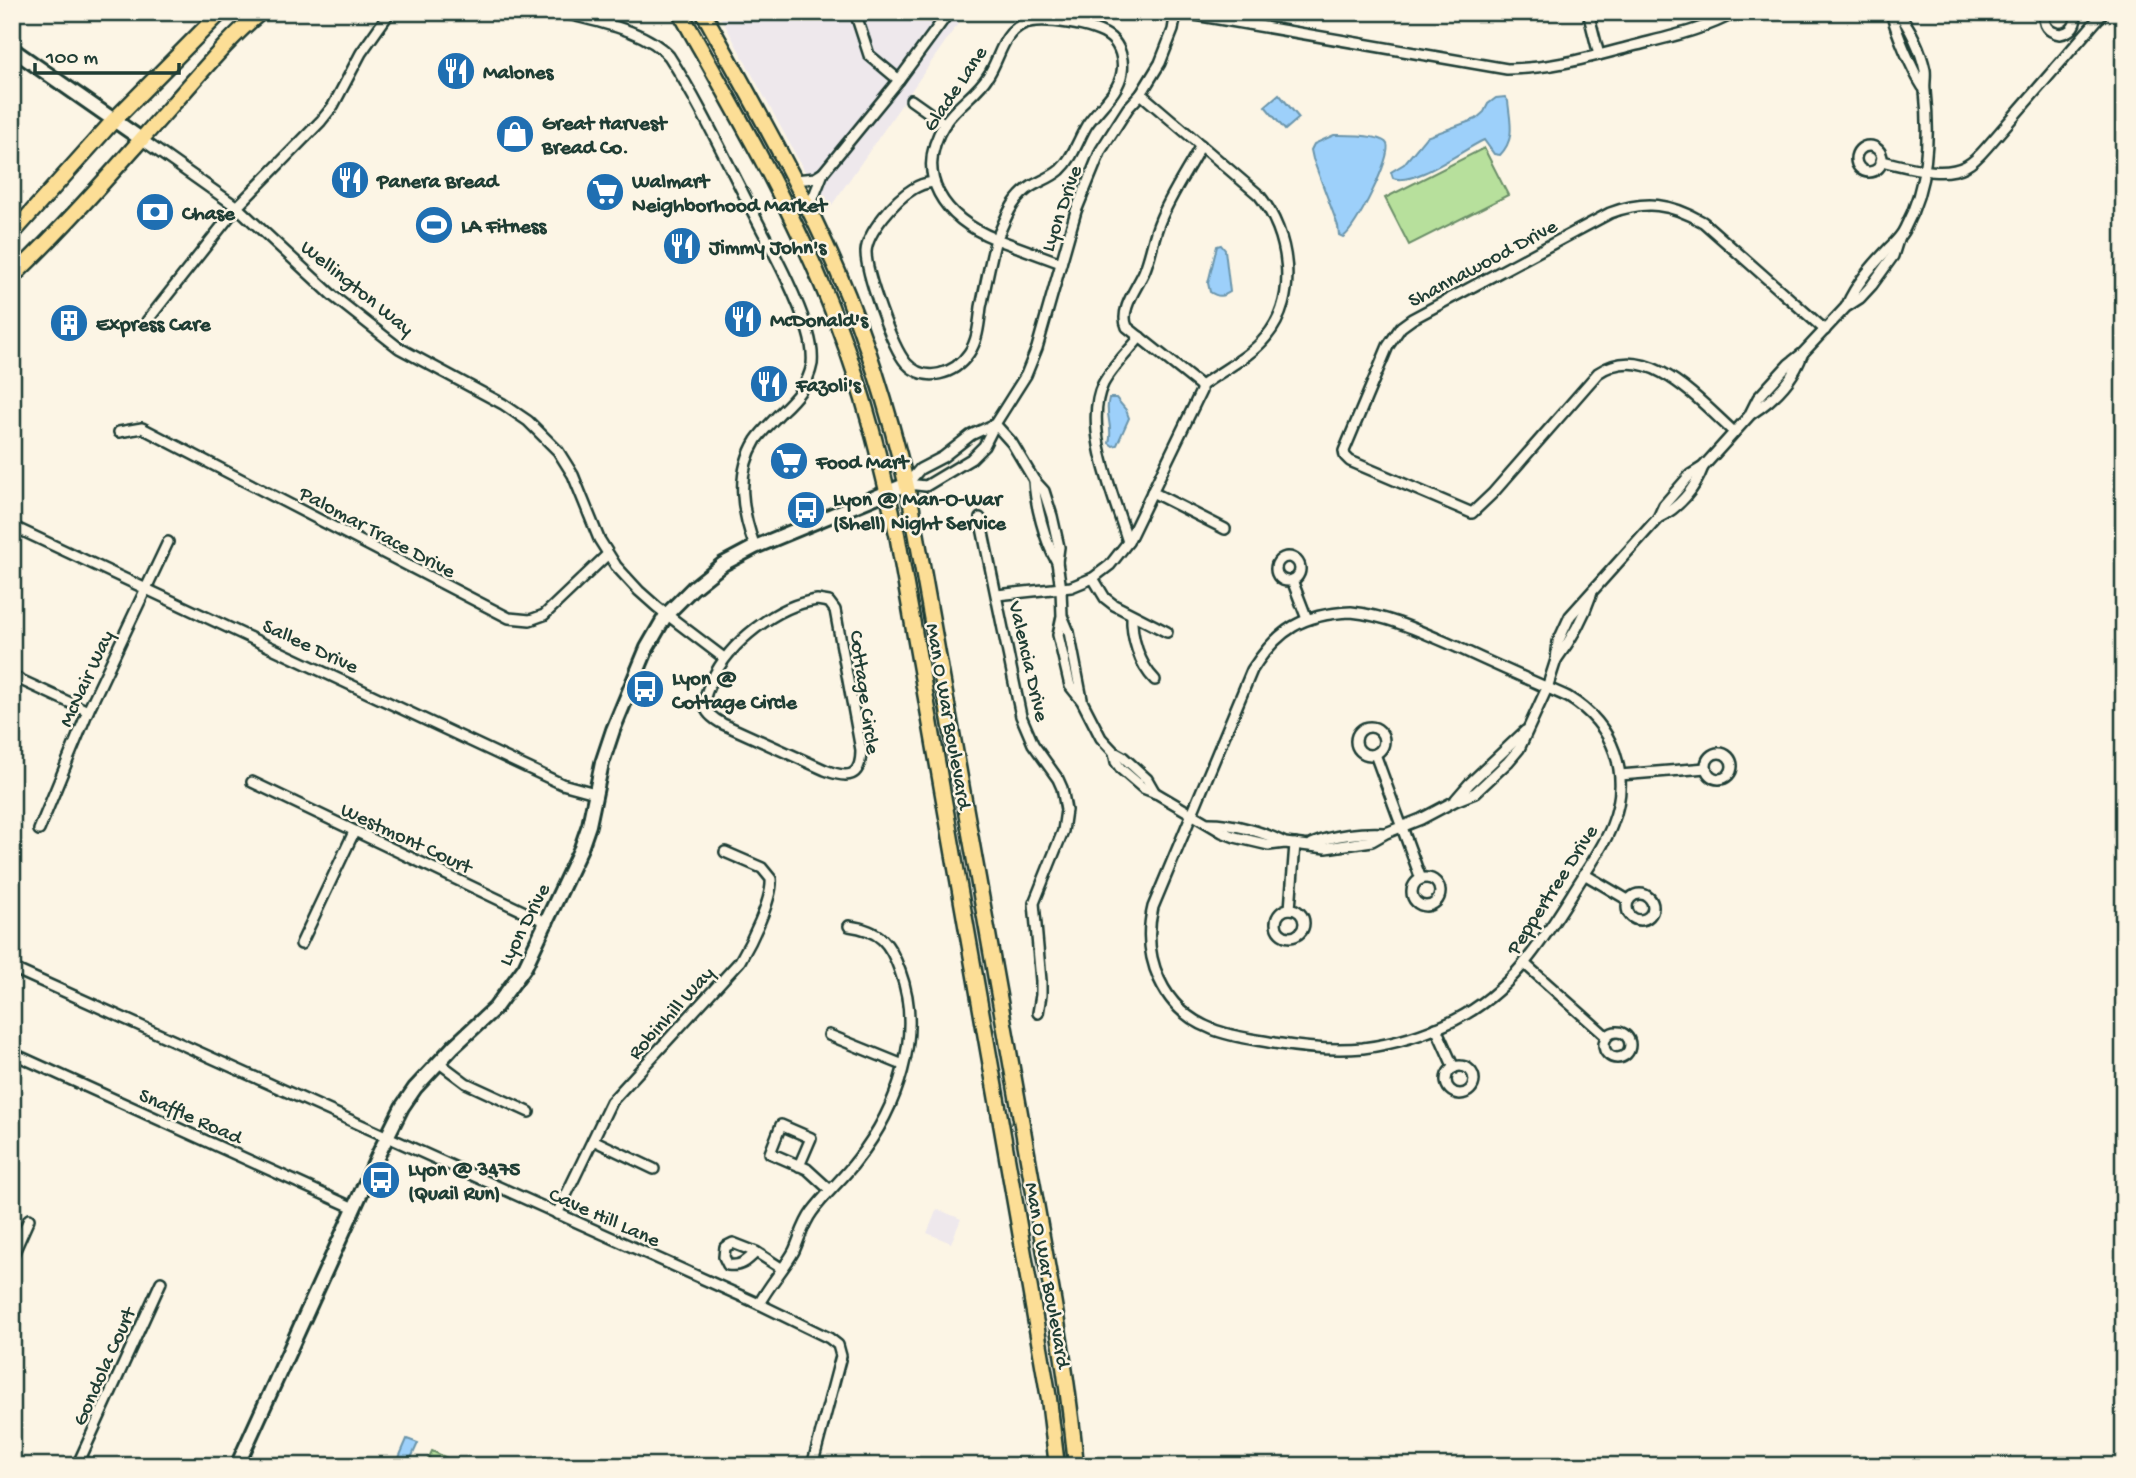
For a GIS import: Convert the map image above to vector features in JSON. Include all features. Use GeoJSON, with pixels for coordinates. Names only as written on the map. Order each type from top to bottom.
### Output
{"type":"FeatureCollection","features":[{"type":"Feature","properties":{"kind":"main road"},"geometry":{"type":"LineString","coordinates":[[12,234],[114,120],[221,12]]}},
{"type":"Feature","properties":{"kind":"main road"},"geometry":{"type":"LineString","coordinates":[[12,277],[92,195],[229,42],[261,12]]}},
{"type":"Feature","properties":{"kind":"main road","name":"Man O War Boulevard"},"geometry":{"type":"LineString","coordinates":[[680,12],[808,251],[838,323],[873,431],[897,534],[1049,1399],[1057,1466]]}},
{"type":"Feature","properties":{"kind":"main road","name":"Man O War Boulevard"},"geometry":{"type":"LineString","coordinates":[[703,12],[811,213],[847,295],[887,410],[907,484],[1054,1306],[1076,1466]]}},
{"type":"Feature","properties":{"kind":"street"},"geometry":{"type":"LineString","coordinates":[[148,321],[237,207],[333,106],[361,53],[390,12]]}},
{"type":"Feature","properties":{"kind":"street"},"geometry":{"type":"LineString","coordinates":[[561,12],[639,34],[659,46],[669,56],[757,219],[808,333],[811,364],[803,389],[757,438],[749,456],[742,492],[746,522],[755,547]]}},
{"type":"Feature","properties":{"kind":"street"},"geometry":{"type":"LineString","coordinates":[[855,12],[869,55],[899,80]]}},
{"type":"Feature","properties":{"kind":"street"},"geometry":{"type":"LineString","coordinates":[[811,213],[811,201],[823,173],[899,80],[948,12]]}},
{"type":"Feature","properties":{"kind":"street"},"geometry":{"type":"LineString","coordinates":[[1177,12],[1507,69],[1550,67],[1599,55],[1691,31],[1736,12]]}},
{"type":"Feature","properties":{"kind":"street","name":"Lyon Drive"},"geometry":{"type":"LineString","coordinates":[[237,1466],[402,1107],[438,1062],[495,1009],[525,967],[548,923],[589,825],[606,748],[620,711],[647,648],[666,615],[707,575],[755,547],[907,484],[926,485],[971,460],[984,446],[1026,375],[1038,348],[1076,211],[1101,150],[1141,93],[1165,50],[1177,12]]}},
{"type":"Feature","properties":{"kind":"street"},"geometry":{"type":"LineString","coordinates":[[1588,12],[1599,55]]}},
{"type":"Feature","properties":{"kind":"street"},"geometry":{"type":"LineString","coordinates":[[1891,12],[1915,74],[1924,89]]}},
{"type":"Feature","properties":{"kind":"street"},"geometry":{"type":"LineString","coordinates":[[995,424],[1012,443],[1034,480],[1034,494],[1050,549],[1057,562],[1062,616],[1058,635],[1070,686],[1082,701],[1101,738],[1147,779],[1156,793],[1206,823],[1224,823],[1290,843],[1309,845],[1326,838],[1369,832],[1385,833],[1422,819],[1455,801],[1469,784],[1527,729],[1547,688],[1556,660],[1568,645],[1591,594],[1658,518],[1672,511],[1698,482],[1703,467],[1749,415],[1758,398],[1846,307],[1853,291],[1898,240],[1913,211],[1925,170],[1928,137],[1925,72],[1920,54],[1903,18],[1897,12]]}},
{"type":"Feature","properties":{"kind":"street"},"geometry":{"type":"LineString","coordinates":[[2045,12],[2043,19],[2049,30],[2060,34],[2072,29],[2075,12]]}},
{"type":"Feature","properties":{"kind":"street"},"geometry":{"type":"LineString","coordinates":[[1881,161],[1940,172],[1966,166],[1977,157],[2104,12]]}},
{"type":"Feature","properties":{"kind":"street","name":"Glade Lane"},"geometry":{"type":"LineString","coordinates":[[1042,20],[1093,29],[1111,38],[1120,51],[1123,67],[1121,78],[1088,124],[1067,163],[1016,199],[996,239],[979,325],[971,350],[963,362],[950,372],[930,375],[913,369],[899,354],[871,280],[866,252],[876,227],[900,200],[910,191],[933,182],[936,144],[945,124],[988,77],[1008,36],[1023,25],[1042,20]]}},
{"type":"Feature","properties":{"kind":"street"},"geometry":{"type":"LineString","coordinates":[[2072,29],[2081,36]]}},
{"type":"Feature","properties":{"kind":"street","name":"Wellington Way"},"geometry":{"type":"LineString","coordinates":[[12,49],[237,207],[333,296],[399,348],[528,421],[558,452],[573,475],[608,554],[639,591],[666,615]]}},
{"type":"Feature","properties":{"kind":"street"},"geometry":{"type":"LineString","coordinates":[[1141,93],[1265,202],[1277,226],[1287,271],[1284,305],[1267,336],[1250,352],[1201,386],[1128,542],[1110,565],[1093,579],[1105,598],[1114,605],[1167,632]]}},
{"type":"Feature","properties":{"kind":"street"},"geometry":{"type":"LineString","coordinates":[[911,100],[945,124]]}},
{"type":"Feature","properties":{"kind":"street"},"geometry":{"type":"LineString","coordinates":[[1201,145],[1166,207],[1124,319],[1127,327],[1201,386]]}},
{"type":"Feature","properties":{"kind":"street"},"geometry":{"type":"LineString","coordinates":[[794,180],[808,179],[823,173]]}},
{"type":"Feature","properties":{"kind":"street"},"geometry":{"type":"LineString","coordinates":[[933,182],[938,195],[952,212],[976,230],[1061,263]]}},
{"type":"Feature","properties":{"kind":"street","name":"Shannawood Drive"},"geometry":{"type":"LineString","coordinates":[[1734,432],[1668,375],[1651,367],[1628,363],[1598,373],[1493,494],[1472,513],[1350,461],[1345,456],[1345,450],[1388,346],[1401,327],[1610,213],[1626,207],[1665,206],[1688,213],[1703,222],[1825,330]]}},
{"type":"Feature","properties":{"kind":"street"},"geometry":{"type":"LineString","coordinates":[[1128,542],[1099,447],[1096,425],[1103,384],[1140,337]]}},
{"type":"Feature","properties":{"kind":"street","name":"Lyon Drive"},"geometry":{"type":"LineString","coordinates":[[907,484],[920,469],[943,457],[971,435],[995,424]]}},
{"type":"Feature","properties":{"kind":"street","name":"Palomar Trace Drive"},"geometry":{"type":"LineString","coordinates":[[119,432],[142,428],[509,618],[530,620],[544,615],[608,554]]}},
{"type":"Feature","properties":{"kind":"street"},"geometry":{"type":"LineString","coordinates":[[1152,492],[1225,529]]}},
{"type":"Feature","properties":{"kind":"street","name":"Valencia Drive"},"geometry":{"type":"LineString","coordinates":[[980,518],[1021,716],[1033,744],[1058,779],[1066,810],[1063,831],[1034,903],[1041,981],[1038,1013]]}},
{"type":"Feature","properties":{"kind":"street","name":"Sallee Drive"},"geometry":{"type":"LineString","coordinates":[[12,526],[562,784],[595,793]]}},
{"type":"Feature","properties":{"kind":"street","name":"McNair Way"},"geometry":{"type":"LineString","coordinates":[[39,830],[88,711],[168,542]]}},
{"type":"Feature","properties":{"kind":"street","name":"Valencia Drive"},"geometry":{"type":"LineString","coordinates":[[997,595],[1061,589],[1093,579]]}},
{"type":"Feature","properties":{"kind":"street"},"geometry":{"type":"LineString","coordinates":[[1292,580],[1307,619]]}},
{"type":"Feature","properties":{"kind":"street","name":"Cottage Circle"},"geometry":{"type":"LineString","coordinates":[[808,601],[829,602],[838,619],[861,750],[861,761],[856,772],[848,776],[838,775],[711,718],[705,707],[705,697],[716,669],[724,658],[745,637],[773,617],[808,601]]}},
{"type":"Feature","properties":{"kind":"street","name":"Peppertree Drive"},"geometry":{"type":"LineString","coordinates":[[1351,612],[1392,620],[1576,702],[1596,718],[1613,747],[1620,775],[1619,802],[1612,828],[1543,940],[1525,964],[1476,1008],[1436,1028],[1388,1044],[1363,1048],[1319,1049],[1222,1033],[1209,1028],[1184,1013],[1173,1002],[1158,979],[1150,950],[1153,907],[1252,670],[1274,642],[1307,619],[1325,614],[1351,612]]}},
{"type":"Feature","properties":{"kind":"street"},"geometry":{"type":"LineString","coordinates":[[666,615],[724,658]]}},
{"type":"Feature","properties":{"kind":"street"},"geometry":{"type":"LineString","coordinates":[[1132,615],[1132,632],[1143,665],[1154,680]]}},
{"type":"Feature","properties":{"kind":"street"},"geometry":{"type":"LineString","coordinates":[[12,676],[88,711]]}},
{"type":"Feature","properties":{"kind":"street"},"geometry":{"type":"LineString","coordinates":[[1375,754],[1421,879]]}},
{"type":"Feature","properties":{"kind":"street"},"geometry":{"type":"LineString","coordinates":[[1620,775],[1706,768]]}},
{"type":"Feature","properties":{"kind":"street","name":"Westmont Court"},"geometry":{"type":"LineString","coordinates":[[252,782],[548,923]]}},
{"type":"Feature","properties":{"kind":"street"},"geometry":{"type":"LineString","coordinates":[[301,944],[354,832]]}},
{"type":"Feature","properties":{"kind":"street"},"geometry":{"type":"LineString","coordinates":[[1290,843],[1290,909]]}},
{"type":"Feature","properties":{"kind":"street","name":"Robinhill Way"},"geometry":{"type":"LineString","coordinates":[[557,1214],[611,1102],[740,961],[749,946],[770,894],[771,879],[762,868],[725,852]]}},
{"type":"Feature","properties":{"kind":"street"},"geometry":{"type":"LineString","coordinates":[[1584,874],[1628,900]]}},
{"type":"Feature","properties":{"kind":"street"},"geometry":{"type":"LineString","coordinates":[[759,1304],[795,1249],[810,1214],[856,1162],[873,1138],[890,1105],[903,1065],[910,1029],[910,1012],[899,966],[879,935],[865,928],[849,926]]}},
{"type":"Feature","properties":{"kind":"street"},"geometry":{"type":"LineString","coordinates":[[1525,964],[1606,1036]]}},
{"type":"Feature","properties":{"kind":"street","name":"Cave Hill Lane"},"geometry":{"type":"LineString","coordinates":[[12,968],[829,1338],[839,1349],[841,1356],[812,1466]]}},
{"type":"Feature","properties":{"kind":"street"},"geometry":{"type":"LineString","coordinates":[[1436,1028],[1454,1068]]}},
{"type":"Feature","properties":{"kind":"street"},"geometry":{"type":"LineString","coordinates":[[829,1035],[903,1065]]}},
{"type":"Feature","properties":{"kind":"street","name":"Snaffle Road"},"geometry":{"type":"LineString","coordinates":[[12,1053],[354,1208]]}},
{"type":"Feature","properties":{"kind":"street"},"geometry":{"type":"LineString","coordinates":[[438,1062],[466,1083],[529,1112]]}},
{"type":"Feature","properties":{"kind":"street"},"geometry":{"type":"LineString","coordinates":[[799,1166],[811,1138],[781,1125],[770,1153],[799,1166],[807,1169],[830,1190]]}},
{"type":"Feature","properties":{"kind":"street"},"geometry":{"type":"LineString","coordinates":[[593,1140],[653,1169]]}},
{"type":"Feature","properties":{"kind":"street"},"geometry":{"type":"LineString","coordinates":[[12,1257],[29,1219]]}},
{"type":"Feature","properties":{"kind":"street"},"geometry":{"type":"LineString","coordinates":[[756,1252],[781,1268]]}},
{"type":"Feature","properties":{"kind":"street","name":"Gondola Court"},"geometry":{"type":"LineString","coordinates":[[77,1466],[161,1282]]}},
{"type":"Feature","properties":{"kind":"shaded area"},"geometry":{"type":"Polygon","coordinates":[[[718,12],[966,12],[827,212],[718,12]]]}},
{"type":"Feature","properties":{"kind":"shaded area"},"geometry":{"type":"Polygon","coordinates":[[[937,1209],[961,1219],[951,1243],[927,1233],[937,1209]]]}},
{"type":"Feature","properties":{"kind":"green space"},"geometry":{"type":"Polygon","coordinates":[[[1484,148],[1508,195],[1409,245],[1385,198],[1484,148]]]}},
{"type":"Feature","properties":{"kind":"green space"},"geometry":{"type":"Polygon","coordinates":[[[432,1451],[447,1458],[444,1466],[425,1466],[432,1451]]]}},
{"type":"Feature","properties":{"kind":"water"},"geometry":{"type":"Polygon","coordinates":[[[1279,94],[1299,118],[1285,130],[1265,106],[1279,94]]]}},
{"type":"Feature","properties":{"kind":"water"},"geometry":{"type":"Polygon","coordinates":[[[1505,97],[1508,101],[1511,130],[1505,149],[1500,155],[1494,154],[1484,140],[1426,172],[1402,179],[1393,178],[1391,172],[1404,164],[1426,137],[1476,119],[1488,104],[1496,98],[1505,97]]]}},
{"type":"Feature","properties":{"kind":"water"},"geometry":{"type":"Polygon","coordinates":[[[1334,135],[1378,138],[1387,144],[1384,162],[1372,192],[1349,232],[1343,237],[1339,235],[1311,150],[1314,144],[1334,135]]]}},
{"type":"Feature","properties":{"kind":"water"},"geometry":{"type":"Polygon","coordinates":[[[1221,245],[1225,250],[1230,292],[1220,296],[1210,292],[1208,283],[1217,246],[1221,245]]]}},
{"type":"Feature","properties":{"kind":"water"},"geometry":{"type":"Polygon","coordinates":[[[1109,398],[1116,398],[1129,418],[1117,445],[1113,446],[1109,443],[1109,398]]]}},
{"type":"Feature","properties":{"kind":"water"},"geometry":{"type":"Polygon","coordinates":[[[407,1439],[418,1443],[408,1465],[398,1460],[407,1439]]]}},
{"type":"Feature","properties":{"kind":"place","name":"Malones"},"geometry":{"type":"Point","coordinates":[456,71]}},
{"type":"Feature","properties":{"kind":"place","name":"Great Harvest Bread Co."},"geometry":{"type":"Point","coordinates":[515,134]}},
{"type":"Feature","properties":{"kind":"place","name":"Panera Bread"},"geometry":{"type":"Point","coordinates":[350,180]}},
{"type":"Feature","properties":{"kind":"place","name":"Walmart Neighborhood Market"},"geometry":{"type":"Point","coordinates":[605,192]}},
{"type":"Feature","properties":{"kind":"place","name":"Chase"},"geometry":{"type":"Point","coordinates":[155,212]}},
{"type":"Feature","properties":{"kind":"place","name":"LA Fitness"},"geometry":{"type":"Point","coordinates":[434,225]}},
{"type":"Feature","properties":{"kind":"place","name":"Jimmy John's"},"geometry":{"type":"Point","coordinates":[682,246]}},
{"type":"Feature","properties":{"kind":"place","name":"McDonald's"},"geometry":{"type":"Point","coordinates":[743,319]}},
{"type":"Feature","properties":{"kind":"place","name":"Express Care"},"geometry":{"type":"Point","coordinates":[69,323]}},
{"type":"Feature","properties":{"kind":"place","name":"Fazoli's"},"geometry":{"type":"Point","coordinates":[769,384]}},
{"type":"Feature","properties":{"kind":"place","name":"Food Mart"},"geometry":{"type":"Point","coordinates":[789,461]}},
{"type":"Feature","properties":{"kind":"place","name":"Lyon @ Man-O-War (Shell) Night Service"},"geometry":{"type":"Point","coordinates":[806,510]}},
{"type":"Feature","properties":{"kind":"place","name":"Lyon @ Cottage Circle"},"geometry":{"type":"Point","coordinates":[645,689]}},
{"type":"Feature","properties":{"kind":"place","name":"Lyon @ 3475 (Quail Run)"},"geometry":{"type":"Point","coordinates":[381,1180]}}]}
